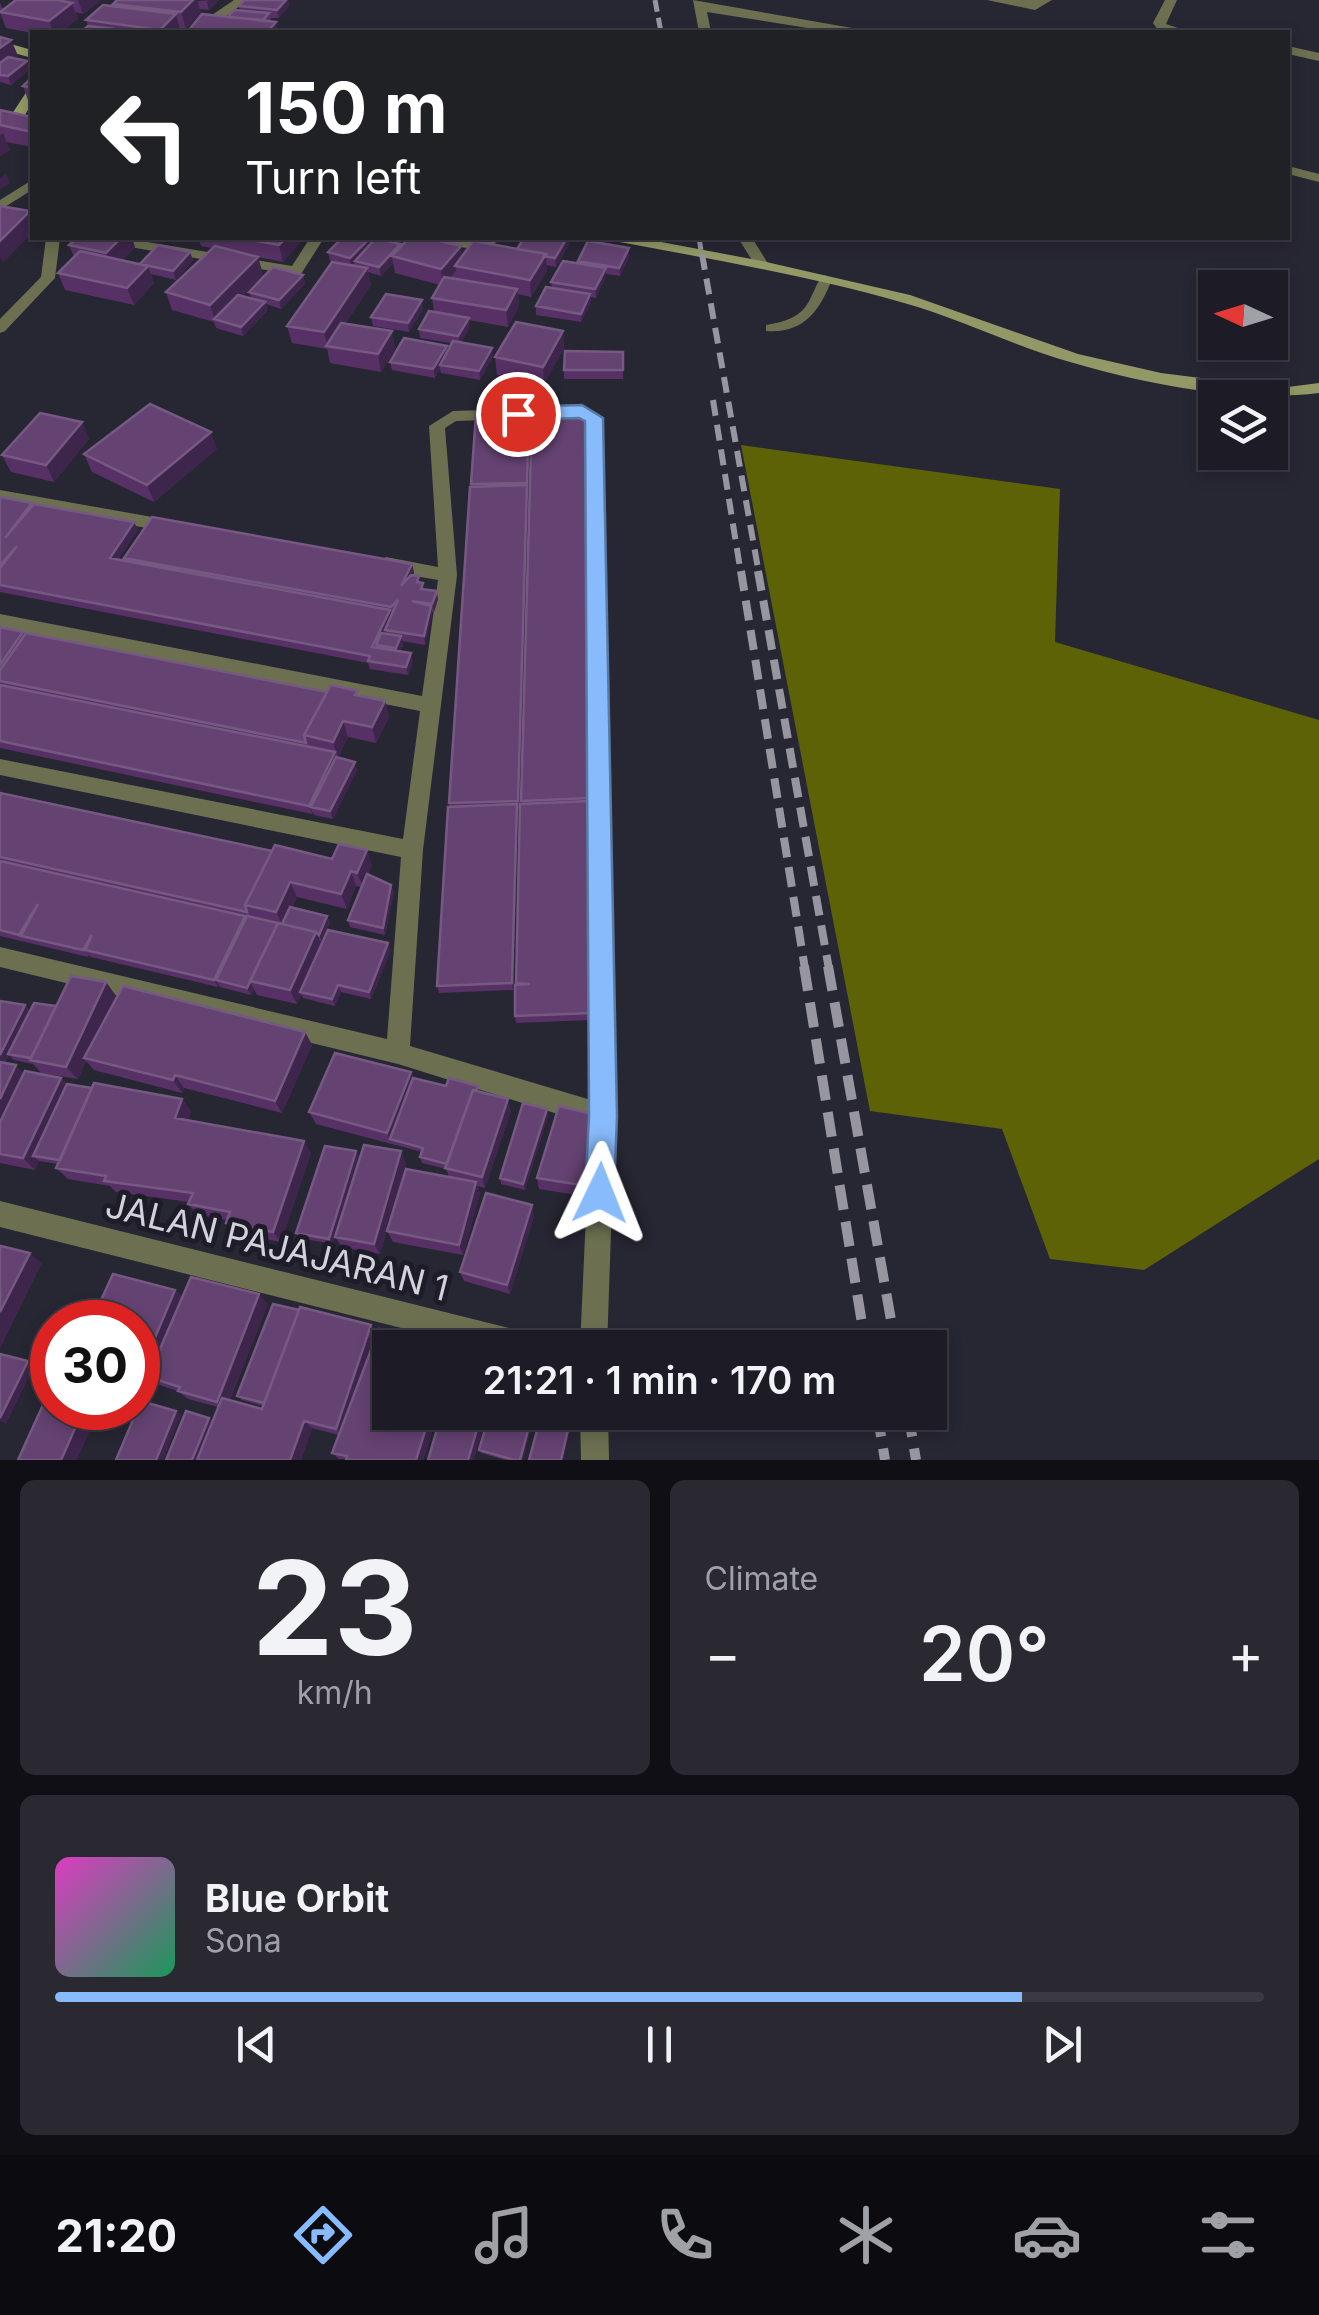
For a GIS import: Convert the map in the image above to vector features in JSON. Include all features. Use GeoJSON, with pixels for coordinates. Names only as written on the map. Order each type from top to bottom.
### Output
{"type":"FeatureCollection","features":[{"type":"Feature","properties":{"kind":"street"},"geometry":{"type":"LineString","coordinates":[[214,20],[242,0]]}},
{"type":"Feature","properties":{"kind":"street"},"geometry":{"type":"LineString","coordinates":[[993,0],[1035,6],[1046,0]]}},
{"type":"Feature","properties":{"kind":"street"},"geometry":{"type":"LineString","coordinates":[[1171,0],[1160,23],[1175,30]]}},
{"type":"Feature","properties":{"kind":"street"},"geometry":{"type":"LineString","coordinates":[[705,30],[699,3],[841,30]]}},
{"type":"Feature","properties":{"kind":"street"},"geometry":{"type":"LineString","coordinates":[[0,45],[30,53]]}},
{"type":"Feature","properties":{"kind":"street"},"geometry":{"type":"LineString","coordinates":[[1290,50],[1319,57]]}},
{"type":"Feature","properties":{"kind":"street"},"geometry":{"type":"LineString","coordinates":[[6,123],[30,96]]}},
{"type":"Feature","properties":{"kind":"street"},"geometry":{"type":"LineString","coordinates":[[0,206],[30,185]]}},
{"type":"Feature","properties":{"kind":"street"},"geometry":{"type":"LineString","coordinates":[[0,328],[48,278],[53,240]]}},
{"type":"Feature","properties":{"kind":"street"},"geometry":{"type":"LineString","coordinates":[[112,240],[296,271],[316,240]]}},
{"type":"Feature","properties":{"kind":"street"},"geometry":{"type":"LineString","coordinates":[[441,240],[486,247],[492,240]]}},
{"type":"Feature","properties":{"kind":"street"},"geometry":{"type":"LineString","coordinates":[[631,240],[762,265],[910,300],[1074,358],[1143,374],[1217,387],[1316,392]]}},
{"type":"Feature","properties":{"kind":"street"},"geometry":{"type":"LineString","coordinates":[[746,240],[762,265]]}},
{"type":"Feature","properties":{"kind":"street"},"geometry":{"type":"LineString","coordinates":[[398,1052],[412,850],[448,575],[438,422],[454,416],[582,412],[593,416],[603,1116],[594,1330]]}},
{"type":"Feature","properties":{"kind":"street"},"geometry":{"type":"LineString","coordinates":[[0,496],[197,530]]}},
{"type":"Feature","properties":{"kind":"street"},"geometry":{"type":"LineString","coordinates":[[370,561],[448,575]]}},
{"type":"Feature","properties":{"kind":"street"},"geometry":{"type":"LineString","coordinates":[[0,621],[431,705]]}},
{"type":"Feature","properties":{"kind":"street"},"geometry":{"type":"LineString","coordinates":[[0,766],[412,850]]}},
{"type":"Feature","properties":{"kind":"street"},"geometry":{"type":"LineString","coordinates":[[0,957],[398,1052],[603,1116]]}},
{"type":"Feature","properties":{"kind":"street","name":"JALAN PAJAJARAN 1"},"geometry":{"type":"LineString","coordinates":[[0,1214],[465,1330]]}},
{"type":"Feature","properties":{"kind":"street"},"geometry":{"type":"LineString","coordinates":[[594,1430],[594,1460]]}},
{"type":"Feature","properties":{"kind":"lane"},"geometry":{"type":"LineString","coordinates":[[1290,171],[1319,178]]}},
{"type":"Feature","properties":{"kind":"lane"},"geometry":{"type":"LineString","coordinates":[[771,328],[806,320],[814,310],[825,279]]}},
{"type":"Feature","properties":{"kind":"shaded area"},"geometry":{"type":"Polygon","coordinates":[[[741,445],[1060,489],[1055,642],[1319,720],[1319,1159],[1144,1270],[1050,1259],[1002,1129],[870,1111],[741,445]]]}},
{"type":"Feature","properties":{"kind":"building"},"geometry":{"type":"Polygon","coordinates":[[[16,0],[72,3],[49,21],[0,12],[16,0]]]}},
{"type":"Feature","properties":{"kind":"building"},"geometry":{"type":"Polygon","coordinates":[[[117,0],[193,0],[181,12],[113,4],[117,0]]]}},
{"type":"Feature","properties":{"kind":"building"},"geometry":{"type":"Polygon","coordinates":[[[244,0],[286,0],[277,10],[239,6],[244,0]]]}},
{"type":"Feature","properties":{"kind":"building"},"geometry":{"type":"Polygon","coordinates":[[[103,5],[176,14],[160,30],[86,20],[103,5]]]}},
{"type":"Feature","properties":{"kind":"building"},"geometry":{"type":"Polygon","coordinates":[[[234,10],[269,13],[263,20],[228,17],[234,10]]]}},
{"type":"Feature","properties":{"kind":"building"},"geometry":{"type":"Polygon","coordinates":[[[202,14],[276,22],[269,30],[189,30],[202,14]]]}},
{"type":"Feature","properties":{"kind":"building"},"geometry":{"type":"Polygon","coordinates":[[[88,26],[123,30],[83,30],[88,26]]]}},
{"type":"Feature","properties":{"kind":"building"},"geometry":{"type":"Polygon","coordinates":[[[8,57],[27,61],[8,76],[0,75],[0,63],[8,57]]]}},
{"type":"Feature","properties":{"kind":"building"},"geometry":{"type":"Polygon","coordinates":[[[0,110],[30,117],[30,132],[0,125],[0,110]]]}},
{"type":"Feature","properties":{"kind":"building"},"geometry":{"type":"Polygon","coordinates":[[[0,206],[30,211],[0,241],[0,206]]]}},
{"type":"Feature","properties":{"kind":"building"},"geometry":{"type":"Polygon","coordinates":[[[75,240],[119,240],[106,253],[69,245],[75,240]]]}},
{"type":"Feature","properties":{"kind":"building"},"geometry":{"type":"Polygon","coordinates":[[[251,240],[284,240],[279,245],[251,240]]]}},
{"type":"Feature","properties":{"kind":"building"},"geometry":{"type":"Polygon","coordinates":[[[340,240],[368,240],[350,258],[328,252],[340,240]]]}},
{"type":"Feature","properties":{"kind":"building"},"geometry":{"type":"Polygon","coordinates":[[[374,240],[400,244],[379,267],[355,261],[374,240]]]}},
{"type":"Feature","properties":{"kind":"building"},"geometry":{"type":"Polygon","coordinates":[[[407,240],[436,240],[461,246],[441,269],[392,256],[407,240]]]}},
{"type":"Feature","properties":{"kind":"building"},"geometry":{"type":"Polygon","coordinates":[[[523,240],[566,240],[555,258],[517,249],[523,240]]]}},
{"type":"Feature","properties":{"kind":"building"},"geometry":{"type":"Polygon","coordinates":[[[473,241],[546,254],[530,280],[455,266],[473,241]]]}},
{"type":"Feature","properties":{"kind":"building"},"geometry":{"type":"Polygon","coordinates":[[[588,241],[629,248],[619,268],[578,261],[588,241]]]}},
{"type":"Feature","properties":{"kind":"building"},"geometry":{"type":"Polygon","coordinates":[[[158,245],[190,252],[173,271],[140,264],[158,245]]]}},
{"type":"Feature","properties":{"kind":"building"},"geometry":{"type":"Polygon","coordinates":[[[215,246],[258,257],[210,305],[166,292],[215,246]]]}},
{"type":"Feature","properties":{"kind":"building"},"geometry":{"type":"Polygon","coordinates":[[[80,251],[148,266],[127,288],[58,273],[80,251]]]}},
{"type":"Feature","properties":{"kind":"building"},"geometry":{"type":"Polygon","coordinates":[[[563,261],[606,268],[595,289],[551,282],[563,261]]]}},
{"type":"Feature","properties":{"kind":"building"},"geometry":{"type":"Polygon","coordinates":[[[332,262],[367,268],[324,332],[287,326],[332,262]]]}},
{"type":"Feature","properties":{"kind":"building"},"geometry":{"type":"Polygon","coordinates":[[[273,267],[303,275],[279,300],[249,292],[273,267]]]}},
{"type":"Feature","properties":{"kind":"building"},"geometry":{"type":"Polygon","coordinates":[[[444,277],[517,289],[506,310],[432,298],[444,277]]]}},
{"type":"Feature","properties":{"kind":"building"},"geometry":{"type":"Polygon","coordinates":[[[546,287],[590,294],[581,314],[536,306],[546,287]]]}},
{"type":"Feature","properties":{"kind":"building"},"geometry":{"type":"Polygon","coordinates":[[[386,294],[422,300],[408,323],[371,317],[386,294]]]}},
{"type":"Feature","properties":{"kind":"building"},"geometry":{"type":"Polygon","coordinates":[[[238,295],[265,302],[241,327],[214,319],[238,295]]]}},
{"type":"Feature","properties":{"kind":"building"},"geometry":{"type":"Polygon","coordinates":[[[429,311],[469,318],[458,336],[419,329],[429,311]]]}},
{"type":"Feature","properties":{"kind":"building"},"geometry":{"type":"Polygon","coordinates":[[[516,322],[563,331],[543,367],[495,357],[516,322]]]}},
{"type":"Feature","properties":{"kind":"building"},"geometry":{"type":"Polygon","coordinates":[[[341,323],[392,331],[378,354],[326,346],[341,323]]]}},
{"type":"Feature","properties":{"kind":"building"},"geometry":{"type":"Polygon","coordinates":[[[404,338],[447,346],[433,369],[390,362],[404,338]]]}},
{"type":"Feature","properties":{"kind":"building"},"geometry":{"type":"Polygon","coordinates":[[[453,341],[492,348],[479,371],[440,365],[453,341]]]}},
{"type":"Feature","properties":{"kind":"building"},"geometry":{"type":"Polygon","coordinates":[[[565,351],[623,352],[623,370],[564,370],[565,351]]]}},
{"type":"Feature","properties":{"kind":"building"},"geometry":{"type":"Polygon","coordinates":[[[150,404],[211,432],[147,485],[84,454],[150,404]]]}},
{"type":"Feature","properties":{"kind":"building"},"geometry":{"type":"Polygon","coordinates":[[[586,411],[589,798],[521,801],[532,412],[586,411]]]}},
{"type":"Feature","properties":{"kind":"building"},"geometry":{"type":"Polygon","coordinates":[[[529,412],[527,483],[471,484],[476,414],[529,412]]]}},
{"type":"Feature","properties":{"kind":"building"},"geometry":{"type":"Polygon","coordinates":[[[40,413],[82,422],[46,465],[2,455],[40,413]]]}},
{"type":"Feature","properties":{"kind":"building"},"geometry":{"type":"Polygon","coordinates":[[[527,485],[518,801],[449,803],[470,487],[527,485]]]}},
{"type":"Feature","properties":{"kind":"building"},"geometry":{"type":"Polygon","coordinates":[[[0,497],[32,503],[5,538],[34,504],[134,522],[110,558],[390,610],[372,647],[411,653],[406,667],[368,661],[370,656],[0,585],[0,568],[17,546],[0,565],[0,497]]]}},
{"type":"Feature","properties":{"kind":"building"},"geometry":{"type":"Polygon","coordinates":[[[152,517],[412,564],[401,586],[411,575],[419,576],[421,589],[437,591],[432,604],[412,601],[431,606],[424,636],[385,630],[398,600],[391,607],[124,558],[152,517]]]}},
{"type":"Feature","properties":{"kind":"building"},"geometry":{"type":"Polygon","coordinates":[[[0,627],[23,632],[0,665],[0,627]]]}},
{"type":"Feature","properties":{"kind":"building"},"geometry":{"type":"Polygon","coordinates":[[[26,633],[327,692],[304,735],[306,743],[0,681],[0,670],[26,633]]]}},
{"type":"Feature","properties":{"kind":"building"},"geometry":{"type":"Polygon","coordinates":[[[381,633],[401,636],[396,648],[376,645],[381,633]]]}},
{"type":"Feature","properties":{"kind":"building"},"geometry":{"type":"Polygon","coordinates":[[[0,685],[335,752],[309,806],[0,741],[0,685]]]}},
{"type":"Feature","properties":{"kind":"building"},"geometry":{"type":"Polygon","coordinates":[[[331,685],[385,701],[372,727],[343,721],[333,742],[304,735],[331,685]]]}},
{"type":"Feature","properties":{"kind":"building"},"geometry":{"type":"Polygon","coordinates":[[[336,757],[355,762],[330,811],[311,807],[336,757]]]}},
{"type":"Feature","properties":{"kind":"building"},"geometry":{"type":"Polygon","coordinates":[[[0,793],[272,851],[245,905],[247,912],[0,857],[0,793]]]}},
{"type":"Feature","properties":{"kind":"building"},"geometry":{"type":"Polygon","coordinates":[[[588,801],[591,1013],[515,1016],[515,985],[530,984],[516,983],[520,804],[588,801]]]}},
{"type":"Feature","properties":{"kind":"building"},"geometry":{"type":"Polygon","coordinates":[[[517,804],[512,983],[437,986],[448,807],[517,804]]]}},
{"type":"Feature","properties":{"kind":"building"},"geometry":{"type":"Polygon","coordinates":[[[339,844],[367,850],[357,873],[351,871],[341,894],[290,882],[276,912],[245,905],[275,845],[332,859],[339,844]]]}},
{"type":"Feature","properties":{"kind":"building"},"geometry":{"type":"Polygon","coordinates":[[[0,861],[245,916],[214,980],[85,950],[92,935],[83,950],[21,936],[38,904],[19,935],[0,930],[0,861]]]}},
{"type":"Feature","properties":{"kind":"building"},"geometry":{"type":"Polygon","coordinates":[[[367,874],[391,885],[383,928],[348,920],[367,874]]]}},
{"type":"Feature","properties":{"kind":"building"},"geometry":{"type":"Polygon","coordinates":[[[290,907],[327,916],[319,935],[282,924],[290,907]]]}},
{"type":"Feature","properties":{"kind":"building"},"geometry":{"type":"Polygon","coordinates":[[[247,916],[278,923],[247,988],[216,980],[247,916]]]}},
{"type":"Feature","properties":{"kind":"building"},"geometry":{"type":"Polygon","coordinates":[[[278,923],[316,932],[290,990],[250,981],[278,923]]]}},
{"type":"Feature","properties":{"kind":"building"},"geometry":{"type":"Polygon","coordinates":[[[328,930],[388,943],[369,992],[338,985],[332,999],[300,992],[328,930]]]}},
{"type":"Feature","properties":{"kind":"building"},"geometry":{"type":"Polygon","coordinates":[[[71,976],[106,982],[66,1067],[30,1060],[71,976]]]}},
{"type":"Feature","properties":{"kind":"building"},"geometry":{"type":"Polygon","coordinates":[[[123,986],[305,1032],[275,1101],[175,1075],[173,1080],[84,1058],[123,986]]]}},
{"type":"Feature","properties":{"kind":"building"},"geometry":{"type":"Polygon","coordinates":[[[0,1001],[25,1005],[0,1055],[0,1001]]]}},
{"type":"Feature","properties":{"kind":"building"},"geometry":{"type":"Polygon","coordinates":[[[34,1003],[56,1006],[31,1058],[8,1054],[34,1003]]]}},
{"type":"Feature","properties":{"kind":"building"},"geometry":{"type":"Polygon","coordinates":[[[335,1053],[411,1072],[387,1133],[309,1112],[335,1053]]]}},
{"type":"Feature","properties":{"kind":"building"},"geometry":{"type":"Polygon","coordinates":[[[0,1062],[16,1065],[0,1099],[0,1062]]]}},
{"type":"Feature","properties":{"kind":"building"},"geometry":{"type":"Polygon","coordinates":[[[25,1071],[61,1078],[23,1158],[0,1154],[0,1122],[25,1071]]]}},
{"type":"Feature","properties":{"kind":"building"},"geometry":{"type":"Polygon","coordinates":[[[413,1078],[446,1086],[449,1078],[478,1086],[473,1090],[447,1164],[420,1157],[423,1148],[390,1139],[413,1078]]]}},
{"type":"Feature","properties":{"kind":"building"},"geometry":{"type":"Polygon","coordinates":[[[94,1083],[182,1099],[175,1118],[304,1141],[273,1232],[226,1223],[230,1212],[188,1204],[193,1193],[104,1181],[106,1176],[56,1168],[94,1083]]]}},
{"type":"Feature","properties":{"kind":"building"},"geometry":{"type":"Polygon","coordinates":[[[67,1084],[92,1088],[60,1160],[33,1156],[67,1084]]]}},
{"type":"Feature","properties":{"kind":"building"},"geometry":{"type":"Polygon","coordinates":[[[473,1090],[508,1099],[482,1177],[445,1168],[473,1090]]]}},
{"type":"Feature","properties":{"kind":"building"},"geometry":{"type":"Polygon","coordinates":[[[523,1103],[547,1109],[523,1184],[500,1178],[523,1103]]]}},
{"type":"Feature","properties":{"kind":"building"},"geometry":{"type":"Polygon","coordinates":[[[559,1106],[596,1115],[594,1187],[537,1178],[559,1106]]]}},
{"type":"Feature","properties":{"kind":"building"},"geometry":{"type":"Polygon","coordinates":[[[364,1145],[401,1151],[374,1244],[335,1237],[364,1145]]]}},
{"type":"Feature","properties":{"kind":"building"},"geometry":{"type":"Polygon","coordinates":[[[325,1146],[356,1151],[329,1239],[296,1233],[325,1146]]]}},
{"type":"Feature","properties":{"kind":"building"},"geometry":{"type":"Polygon","coordinates":[[[406,1169],[476,1182],[459,1245],[387,1231],[406,1169]]]}},
{"type":"Feature","properties":{"kind":"building"},"geometry":{"type":"Polygon","coordinates":[[[486,1193],[532,1205],[507,1285],[460,1272],[486,1193]]]}},
{"type":"Feature","properties":{"kind":"building"},"geometry":{"type":"Polygon","coordinates":[[[0,1248],[30,1253],[0,1312],[0,1248]]]}},
{"type":"Feature","properties":{"kind":"building"},"geometry":{"type":"Polygon","coordinates":[[[113,1274],[175,1290],[160,1326],[160,1300],[101,1300],[113,1274]]]}},
{"type":"Feature","properties":{"kind":"building"},"geometry":{"type":"Polygon","coordinates":[[[191,1277],[259,1294],[217,1402],[178,1391],[180,1387],[160,1381],[160,1349],[191,1277]]]}},
{"type":"Feature","properties":{"kind":"building"},"geometry":{"type":"Polygon","coordinates":[[[273,1304],[299,1310],[264,1403],[237,1396],[273,1304]]]}},
{"type":"Feature","properties":{"kind":"building"},"geometry":{"type":"Polygon","coordinates":[[[300,1307],[371,1325],[336,1429],[304,1421],[290,1460],[197,1460],[222,1398],[262,1409],[300,1307]]]}},
{"type":"Feature","properties":{"kind":"building"},"geometry":{"type":"Polygon","coordinates":[[[372,1347],[372,1430],[425,1430],[416,1460],[346,1460],[347,1456],[332,1453],[372,1347]]]}},
{"type":"Feature","properties":{"kind":"building"},"geometry":{"type":"Polygon","coordinates":[[[0,1354],[28,1361],[0,1418],[0,1354]]]}},
{"type":"Feature","properties":{"kind":"building"},"geometry":{"type":"Polygon","coordinates":[[[160,1406],[176,1411],[156,1460],[116,1460],[129,1430],[160,1430],[160,1406]]]}},
{"type":"Feature","properties":{"kind":"building"},"geometry":{"type":"Polygon","coordinates":[[[186,1411],[209,1418],[192,1460],[166,1460],[186,1411]]]}},
{"type":"Feature","properties":{"kind":"building"},"geometry":{"type":"Polygon","coordinates":[[[32,1430],[74,1430],[61,1460],[18,1460],[32,1430]]]}},
{"type":"Feature","properties":{"kind":"building"},"geometry":{"type":"Polygon","coordinates":[[[437,1430],[477,1430],[468,1460],[428,1460],[437,1430]]]}},
{"type":"Feature","properties":{"kind":"building"},"geometry":{"type":"Polygon","coordinates":[[[485,1430],[528,1430],[520,1460],[479,1450],[485,1430]]]}},
{"type":"Feature","properties":{"kind":"building"},"geometry":{"type":"Polygon","coordinates":[[[537,1430],[568,1430],[561,1460],[529,1460],[537,1430]]]}},
{"type":"Feature","properties":{"kind":"railway"},"geometry":{"type":"LineString","coordinates":[[655,0],[661,30]]}},
{"type":"Feature","properties":{"kind":"railway"},"geometry":{"type":"LineString","coordinates":[[699,240],[702,256]]}},
{"type":"Feature","properties":{"kind":"railway"},"geometry":{"type":"LineString","coordinates":[[702,254],[759,574]]}},
{"type":"Feature","properties":{"kind":"railway"},"geometry":{"type":"LineString","coordinates":[[713,400],[741,574]]}},
{"type":"Feature","properties":{"kind":"railway"},"geometry":{"type":"LineString","coordinates":[[741,571],[805,969]]}},
{"type":"Feature","properties":{"kind":"railway"},"geometry":{"type":"LineString","coordinates":[[758,571],[829,969]]}},
{"type":"Feature","properties":{"kind":"railway"},"geometry":{"type":"LineString","coordinates":[[804,966],[863,1330]]}},
{"type":"Feature","properties":{"kind":"railway"},"geometry":{"type":"LineString","coordinates":[[828,966],[893,1330]]}},
{"type":"Feature","properties":{"kind":"railway"},"geometry":{"type":"LineString","coordinates":[[880,1430],[885,1460]]}},
{"type":"Feature","properties":{"kind":"railway"},"geometry":{"type":"LineString","coordinates":[[911,1430],[916,1460]]}},
{"type":"Feature","properties":{"kind":"route"},"geometry":{"type":"LineString","coordinates":[[518,414],[582,412],[594,418],[603,1116],[600,1193]]}}]}
